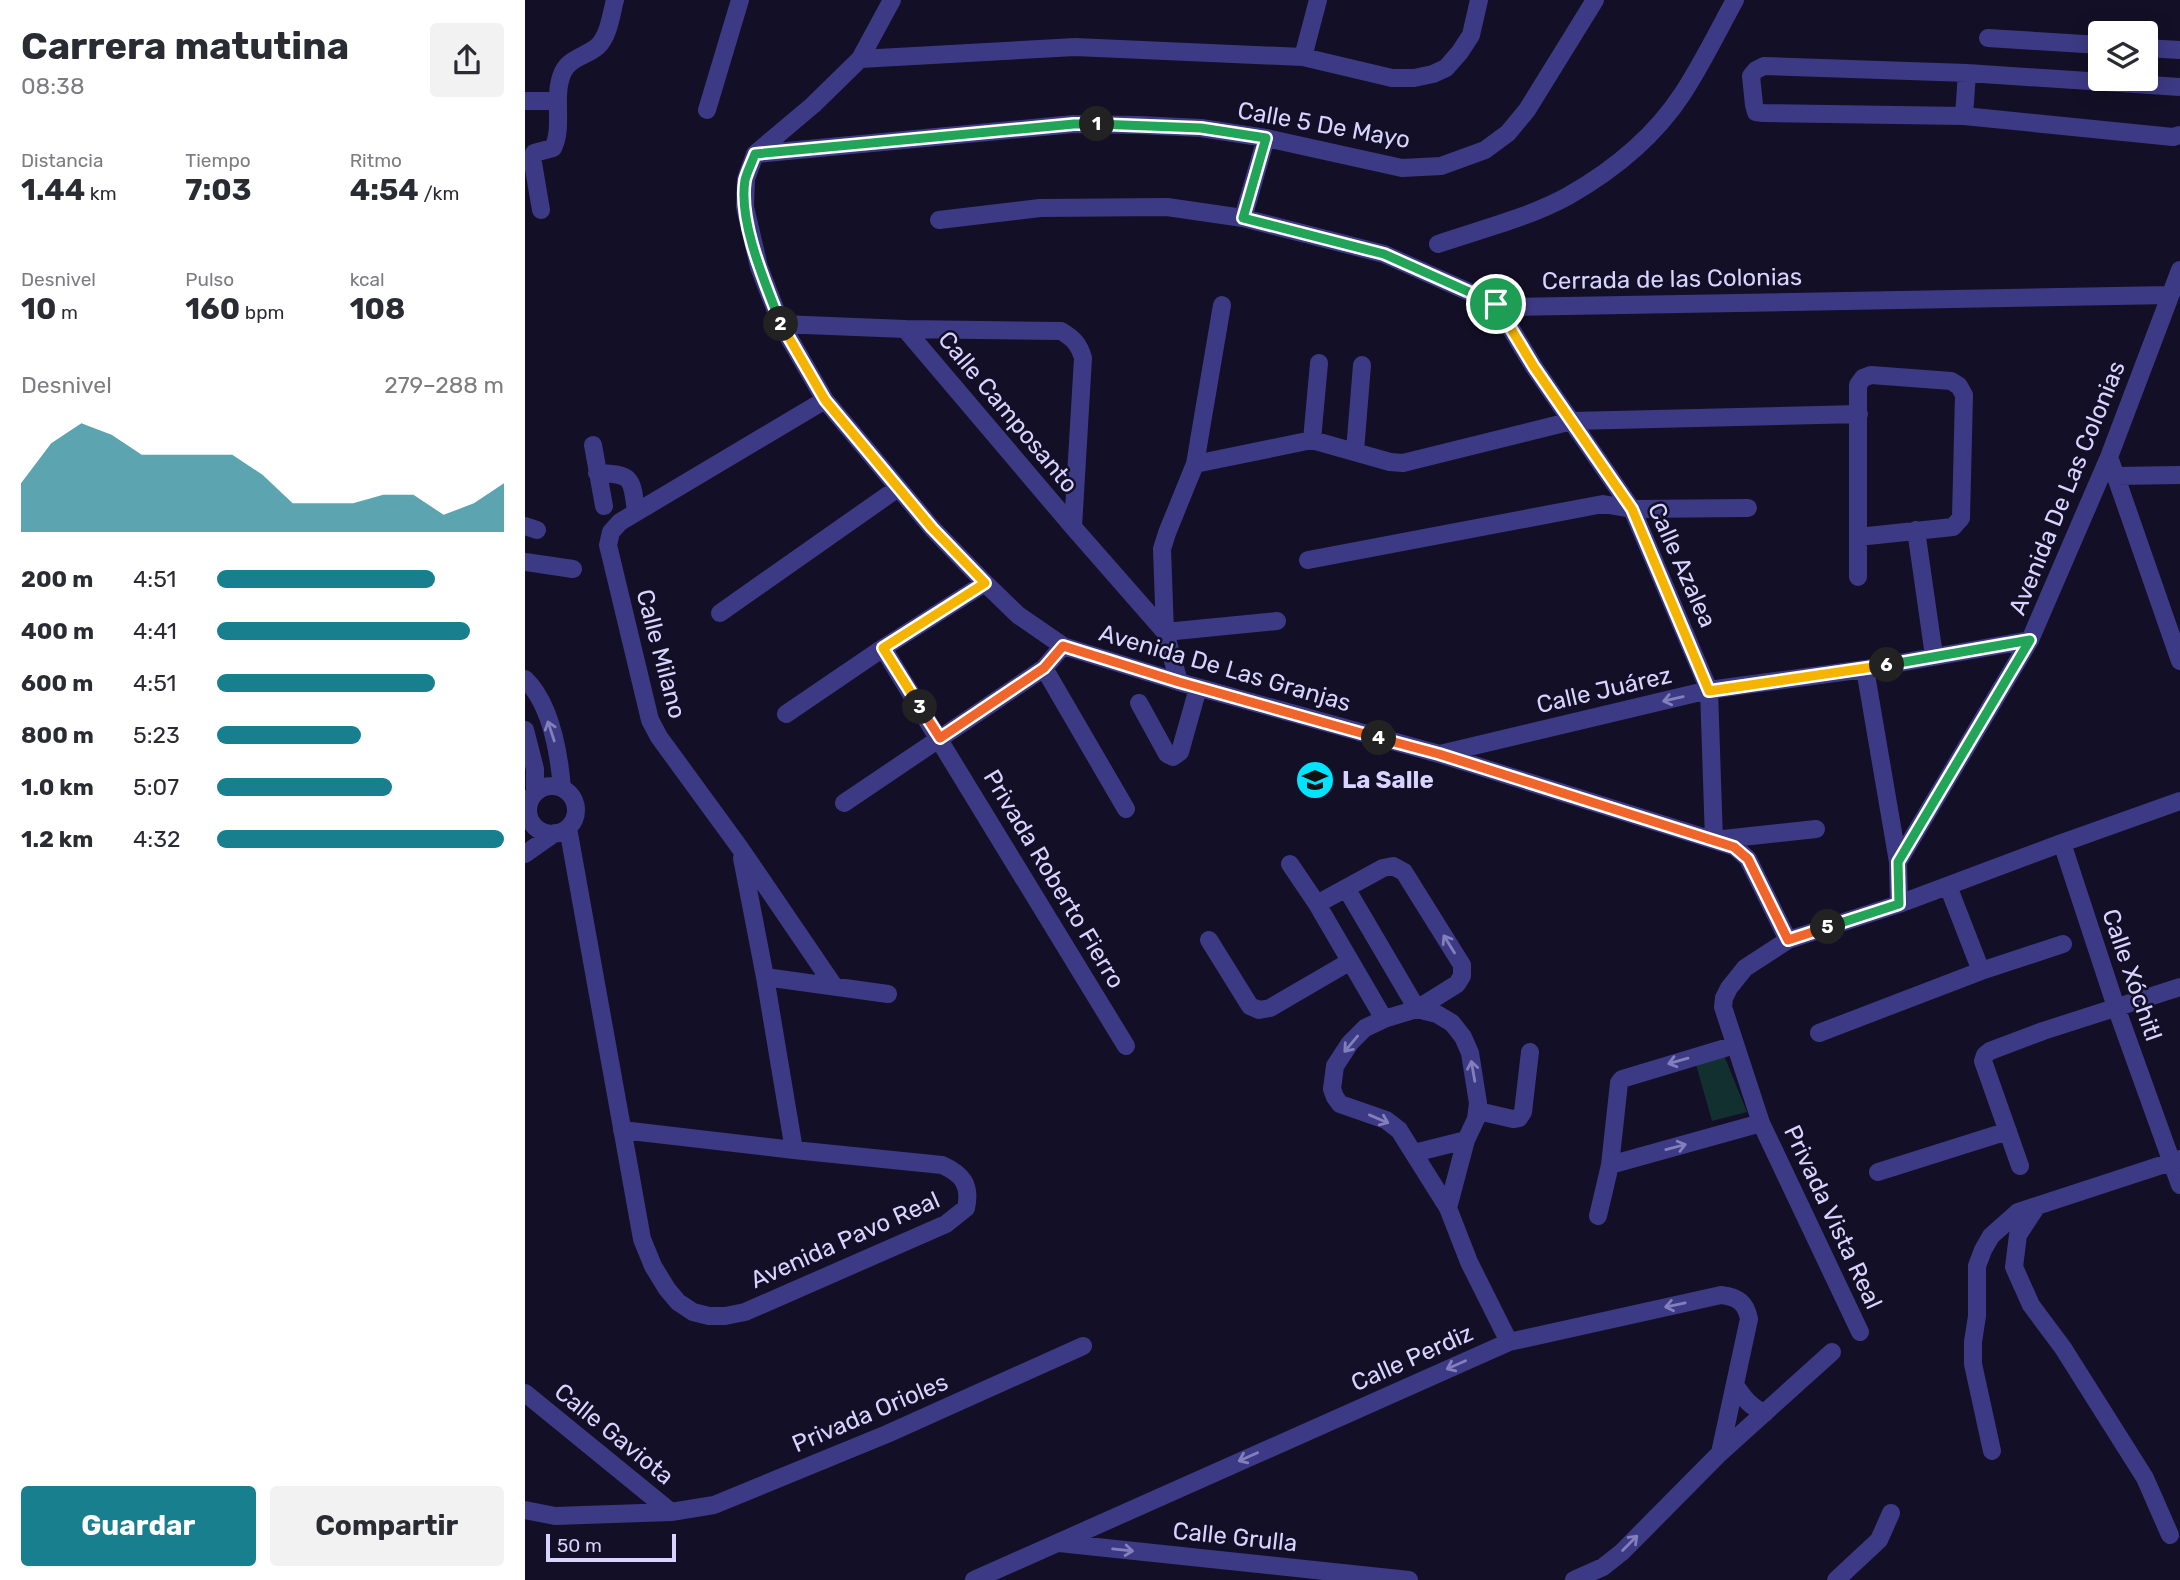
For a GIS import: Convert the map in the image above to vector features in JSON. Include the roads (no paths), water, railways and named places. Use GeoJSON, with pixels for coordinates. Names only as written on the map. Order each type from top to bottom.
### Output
{"type":"FeatureCollection","features":[{"type":"Feature","properties":{"kind":"street"},"geometry":{"type":"LineString","coordinates":[[541,210],[532,157],[534,153],[553,148],[557,141],[557,101],[562,73],[568,64],[596,48],[603,40],[615,0]]}},
{"type":"Feature","properties":{"kind":"street"},"geometry":{"type":"LineString","coordinates":[[707,110],[740,0]]}},
{"type":"Feature","properties":{"kind":"street"},"geometry":{"type":"LineString","coordinates":[[755,154],[813,105],[860,59],[892,0]]}},
{"type":"Feature","properties":{"kind":"street"},"geometry":{"type":"LineString","coordinates":[[1303,57],[1318,0]]}},
{"type":"Feature","properties":{"kind":"street"},"geometry":{"type":"LineString","coordinates":[[860,59],[1075,47],[1303,57],[1392,78],[1414,78],[1446,68],[1460,52],[1471,35],[1479,0]]}},
{"type":"Feature","properties":{"kind":"street","name":"Calle 5 De Mayo"},"geometry":{"type":"LineString","coordinates":[[755,154],[1074,124],[1201,128],[1266,138],[1402,168],[1441,166],[1485,150],[1508,133],[1527,110],[1595,0]]}},
{"type":"Feature","properties":{"kind":"street"},"geometry":{"type":"LineString","coordinates":[[1438,244],[1534,212],[1568,196],[1640,144],[1683,93],[1735,0]]}},
{"type":"Feature","properties":{"kind":"street"},"geometry":{"type":"LineString","coordinates":[[1988,38],[2088,44]]}},
{"type":"Feature","properties":{"kind":"street"},"geometry":{"type":"LineString","coordinates":[[2158,49],[2180,50]]}},
{"type":"Feature","properties":{"kind":"street"},"geometry":{"type":"LineString","coordinates":[[2180,88],[1967,74],[1764,66],[1756,69],[1751,76],[1756,112],[1763,113],[1964,116],[2173,137],[2180,135]]}},
{"type":"Feature","properties":{"kind":"street"},"geometry":{"type":"LineString","coordinates":[[1964,116],[1967,74]]}},
{"type":"Feature","properties":{"kind":"street"},"geometry":{"type":"LineString","coordinates":[[525,100],[557,101]]}},
{"type":"Feature","properties":{"kind":"street"},"geometry":{"type":"LineString","coordinates":[[1243,218],[1266,138]]}},
{"type":"Feature","properties":{"kind":"street","name":"Avenida De Las Granjas"},"geometry":{"type":"LineString","coordinates":[[755,154],[745,179],[744,206],[759,267],[781,324],[825,400],[932,528],[1018,615],[1063,646],[1198,688],[1439,754],[1734,847],[1748,859],[1788,940]]}},
{"type":"Feature","properties":{"kind":"street","name":"Cerrada de las Colonias"},"geometry":{"type":"LineString","coordinates":[[939,220],[1041,208],[1167,207],[1243,218],[1384,254],[1496,304],[1514,307],[2177,281]]}},
{"type":"Feature","properties":{"kind":"street","name":"Avenida De Las Colonias"},"geometry":{"type":"LineString","coordinates":[[1898,862],[2030,640],[2109,457],[2177,281]]}},
{"type":"Feature","properties":{"kind":"street","name":"Calle Azalea"},"geometry":{"type":"LineString","coordinates":[[1496,304],[1534,367],[1632,509],[1709,691],[1714,840]]}},
{"type":"Feature","properties":{"kind":"street"},"geometry":{"type":"LineString","coordinates":[[1179,682],[1165,632],[1162,549],[1195,464],[1222,305]]}},
{"type":"Feature","properties":{"kind":"street","name":"Calle Camposanto"},"geometry":{"type":"LineString","coordinates":[[781,324],[1061,331],[1071,337],[1079,346],[1083,358],[1073,527]]}},
{"type":"Feature","properties":{"kind":"street","name":"Calle Camposanto"},"geometry":{"type":"LineString","coordinates":[[905,329],[1165,632]]}},
{"type":"Feature","properties":{"kind":"street"},"geometry":{"type":"LineString","coordinates":[[1312,440],[1319,363]]}},
{"type":"Feature","properties":{"kind":"street"},"geometry":{"type":"LineString","coordinates":[[1355,450],[1363,365]]}},
{"type":"Feature","properties":{"kind":"street"},"geometry":{"type":"LineString","coordinates":[[1858,537],[1953,527],[1958,523],[1961,518],[1964,395],[1959,386],[1951,381],[1871,375],[1863,378],[1858,385],[1859,414],[1858,537],[1858,577]]}},
{"type":"Feature","properties":{"kind":"street"},"geometry":{"type":"LineString","coordinates":[[597,473],[621,474],[629,480],[633,488],[636,512],[825,400]]}},
{"type":"Feature","properties":{"kind":"street"},"geometry":{"type":"LineString","coordinates":[[1195,464],[1312,440],[1390,462],[1403,463],[1571,421],[1859,414]]}},
{"type":"Feature","properties":{"kind":"street"},"geometry":{"type":"LineString","coordinates":[[593,445],[604,506]]}},
{"type":"Feature","properties":{"kind":"street"},"geometry":{"type":"LineString","coordinates":[[2109,457],[2180,661]]}},
{"type":"Feature","properties":{"kind":"street"},"geometry":{"type":"LineString","coordinates":[[2115,476],[2180,475]]}},
{"type":"Feature","properties":{"kind":"street"},"geometry":{"type":"LineString","coordinates":[[720,613],[898,488]]}},
{"type":"Feature","properties":{"kind":"street"},"geometry":{"type":"LineString","coordinates":[[1308,560],[1603,504],[1632,509],[1748,508]]}},
{"type":"Feature","properties":{"kind":"street","name":"Calle Milano"},"geometry":{"type":"LineString","coordinates":[[636,512],[620,522],[611,532],[608,545],[650,720],[659,737],[740,848],[834,986]]}},
{"type":"Feature","properties":{"kind":"street"},"geometry":{"type":"LineString","coordinates":[[1916,530],[1934,656]]}},
{"type":"Feature","properties":{"kind":"street"},"geometry":{"type":"LineString","coordinates":[[525,562],[573,569]]}},
{"type":"Feature","properties":{"kind":"street"},"geometry":{"type":"LineString","coordinates":[[786,714],[985,583]]}},
{"type":"Feature","properties":{"kind":"street"},"geometry":{"type":"LineString","coordinates":[[1165,632],[1277,621]]}},
{"type":"Feature","properties":{"kind":"street","name":"Calle Juárez"},"geometry":{"type":"LineString","coordinates":[[1439,754],[1709,691],[1865,670],[2030,640]]}},
{"type":"Feature","properties":{"kind":"street"},"geometry":{"type":"LineString","coordinates":[[844,803],[1044,668],[1063,646]]}},
{"type":"Feature","properties":{"kind":"street","name":"Privada Roberto Fierro"},"geometry":{"type":"LineString","coordinates":[[883,648],[1126,1046]]}},
{"type":"Feature","properties":{"kind":"street"},"geometry":{"type":"LineString","coordinates":[[1044,668],[1126,809]]}},
{"type":"Feature","properties":{"kind":"street"},"geometry":{"type":"LineString","coordinates":[[1865,670],[1898,862],[1899,904]]}},
{"type":"Feature","properties":{"kind":"street"},"geometry":{"type":"LineString","coordinates":[[525,679],[541,702],[559,753],[562,788]]}},
{"type":"Feature","properties":{"kind":"street"},"geometry":{"type":"LineString","coordinates":[[1139,703],[1167,754],[1174,757],[1180,752],[1198,688]]}},
{"type":"Feature","properties":{"kind":"street"},"geometry":{"type":"LineString","coordinates":[[525,730],[535,769],[535,793],[527,819],[540,830],[561,831]]}},
{"type":"Feature","properties":{"kind":"street"},"geometry":{"type":"LineString","coordinates":[[525,854],[573,821],[576,811],[575,802],[562,788],[553,786],[535,793]]}},
{"type":"Feature","properties":{"kind":"street"},"geometry":{"type":"LineString","coordinates":[[1788,940],[1899,904],[2180,801]]}},
{"type":"Feature","properties":{"kind":"street"},"geometry":{"type":"LineString","coordinates":[[1714,840],[1815,829]]}},
{"type":"Feature","properties":{"kind":"street","name":"Avenida Pavo Real"},"geometry":{"type":"LineString","coordinates":[[561,831],[642,1239],[653,1266],[667,1290],[678,1302],[692,1312],[709,1316],[725,1317],[745,1312],[946,1224],[967,1208],[969,1194],[964,1181],[954,1170],[942,1165],[622,1129]]}},
{"type":"Feature","properties":{"kind":"street","name":"Calle Xóchitl"},"geometry":{"type":"LineString","coordinates":[[2062,843],[2116,1006],[2176,1161],[2180,1185]]}},
{"type":"Feature","properties":{"kind":"street","name":"Calle Milano"},"geometry":{"type":"LineString","coordinates":[[740,848],[794,1150]]}},
{"type":"Feature","properties":{"kind":"street"},"geometry":{"type":"LineString","coordinates":[[1290,864],[1317,904],[1384,1019]]}},
{"type":"Feature","properties":{"kind":"street"},"geometry":{"type":"LineString","coordinates":[[1317,904],[1383,868],[1393,866],[1404,872],[1462,965],[1462,976],[1457,984],[1417,1009],[1384,1019],[1366,1028],[1350,1044],[1335,1066],[1332,1089],[1340,1104],[1385,1121],[1399,1130],[1448,1208],[1469,1262],[1509,1342]]}},
{"type":"Feature","properties":{"kind":"street"},"geometry":{"type":"LineString","coordinates":[[1948,886],[1981,971]]}},
{"type":"Feature","properties":{"kind":"street"},"geometry":{"type":"LineString","coordinates":[[1346,888],[1417,1009],[1437,1014],[1452,1023],[1470,1053],[1478,1111],[1448,1208]]}},
{"type":"Feature","properties":{"kind":"street"},"geometry":{"type":"LineString","coordinates":[[1209,940],[1250,1006],[1259,1010],[1270,1009],[1349,962]]}},
{"type":"Feature","properties":{"kind":"street","name":"Privada Vista Real"},"geometry":{"type":"LineString","coordinates":[[1788,940],[1745,968],[1729,988],[1723,1007],[1761,1123],[1860,1332]]}},
{"type":"Feature","properties":{"kind":"street"},"geometry":{"type":"LineString","coordinates":[[1819,1033],[1981,971],[2063,944]]}},
{"type":"Feature","properties":{"kind":"street"},"geometry":{"type":"LineString","coordinates":[[765,977],[888,994]]}},
{"type":"Feature","properties":{"kind":"street"},"geometry":{"type":"LineString","coordinates":[[2020,1166],[1983,1061],[1985,1055],[2043,1031],[2180,987]]}},
{"type":"Feature","properties":{"kind":"street"},"geometry":{"type":"LineString","coordinates":[[1598,1216],[1610,1165],[1619,1083],[1622,1079],[1735,1045]]}},
{"type":"Feature","properties":{"kind":"street"},"geometry":{"type":"LineString","coordinates":[[1478,1111],[1519,1118],[1523,1112],[1529,1052]]}},
{"type":"Feature","properties":{"kind":"street","name":"Privada Vista Real"},"geometry":{"type":"LineString","coordinates":[[1610,1165],[1761,1123]]}},
{"type":"Feature","properties":{"kind":"street"},"geometry":{"type":"LineString","coordinates":[[1878,1172],[2008,1131]]}},
{"type":"Feature","properties":{"kind":"street"},"geometry":{"type":"LineString","coordinates":[[1414,1153],[1467,1140]]}},
{"type":"Feature","properties":{"kind":"street"},"geometry":{"type":"LineString","coordinates":[[1992,1451],[1973,1364],[1977,1266],[1991,1236],[2018,1212],[2176,1161]]}},
{"type":"Feature","properties":{"kind":"street"},"geometry":{"type":"LineString","coordinates":[[2036,1206],[2018,1235],[2014,1267],[2031,1305],[2063,1348],[2145,1478],[2170,1535]]}},
{"type":"Feature","properties":{"kind":"street","name":"Calle Perdiz"},"geometry":{"type":"LineString","coordinates":[[974,1580],[1509,1342],[1721,1295],[1741,1301],[1747,1309],[1749,1319],[1720,1453]]}},
{"type":"Feature","properties":{"kind":"street","name":"Privada Orioles"},"geometry":{"type":"LineString","coordinates":[[525,1510],[555,1516],[671,1512],[714,1505],[887,1434],[1083,1346]]}},
{"type":"Feature","properties":{"kind":"street"},"geometry":{"type":"LineString","coordinates":[[1574,1580],[1603,1567],[1622,1552],[1720,1453],[1832,1352]]}},
{"type":"Feature","properties":{"kind":"street"},"geometry":{"type":"LineString","coordinates":[[1735,1385],[1756,1410],[1765,1413]]}},
{"type":"Feature","properties":{"kind":"street","name":"Calle Gaviota"},"geometry":{"type":"LineString","coordinates":[[525,1393],[671,1512]]}},
{"type":"Feature","properties":{"kind":"street"},"geometry":{"type":"LineString","coordinates":[[1836,1580],[1879,1539],[1891,1513]]}},
{"type":"Feature","properties":{"kind":"street","name":"Calle Grulla"},"geometry":{"type":"LineString","coordinates":[[1055,1542],[1409,1580]]}},
{"type":"Feature","properties":{"kind":"place","name":"La Salle"},"geometry":{"type":"Point","coordinates":[1315,780]}}]}
